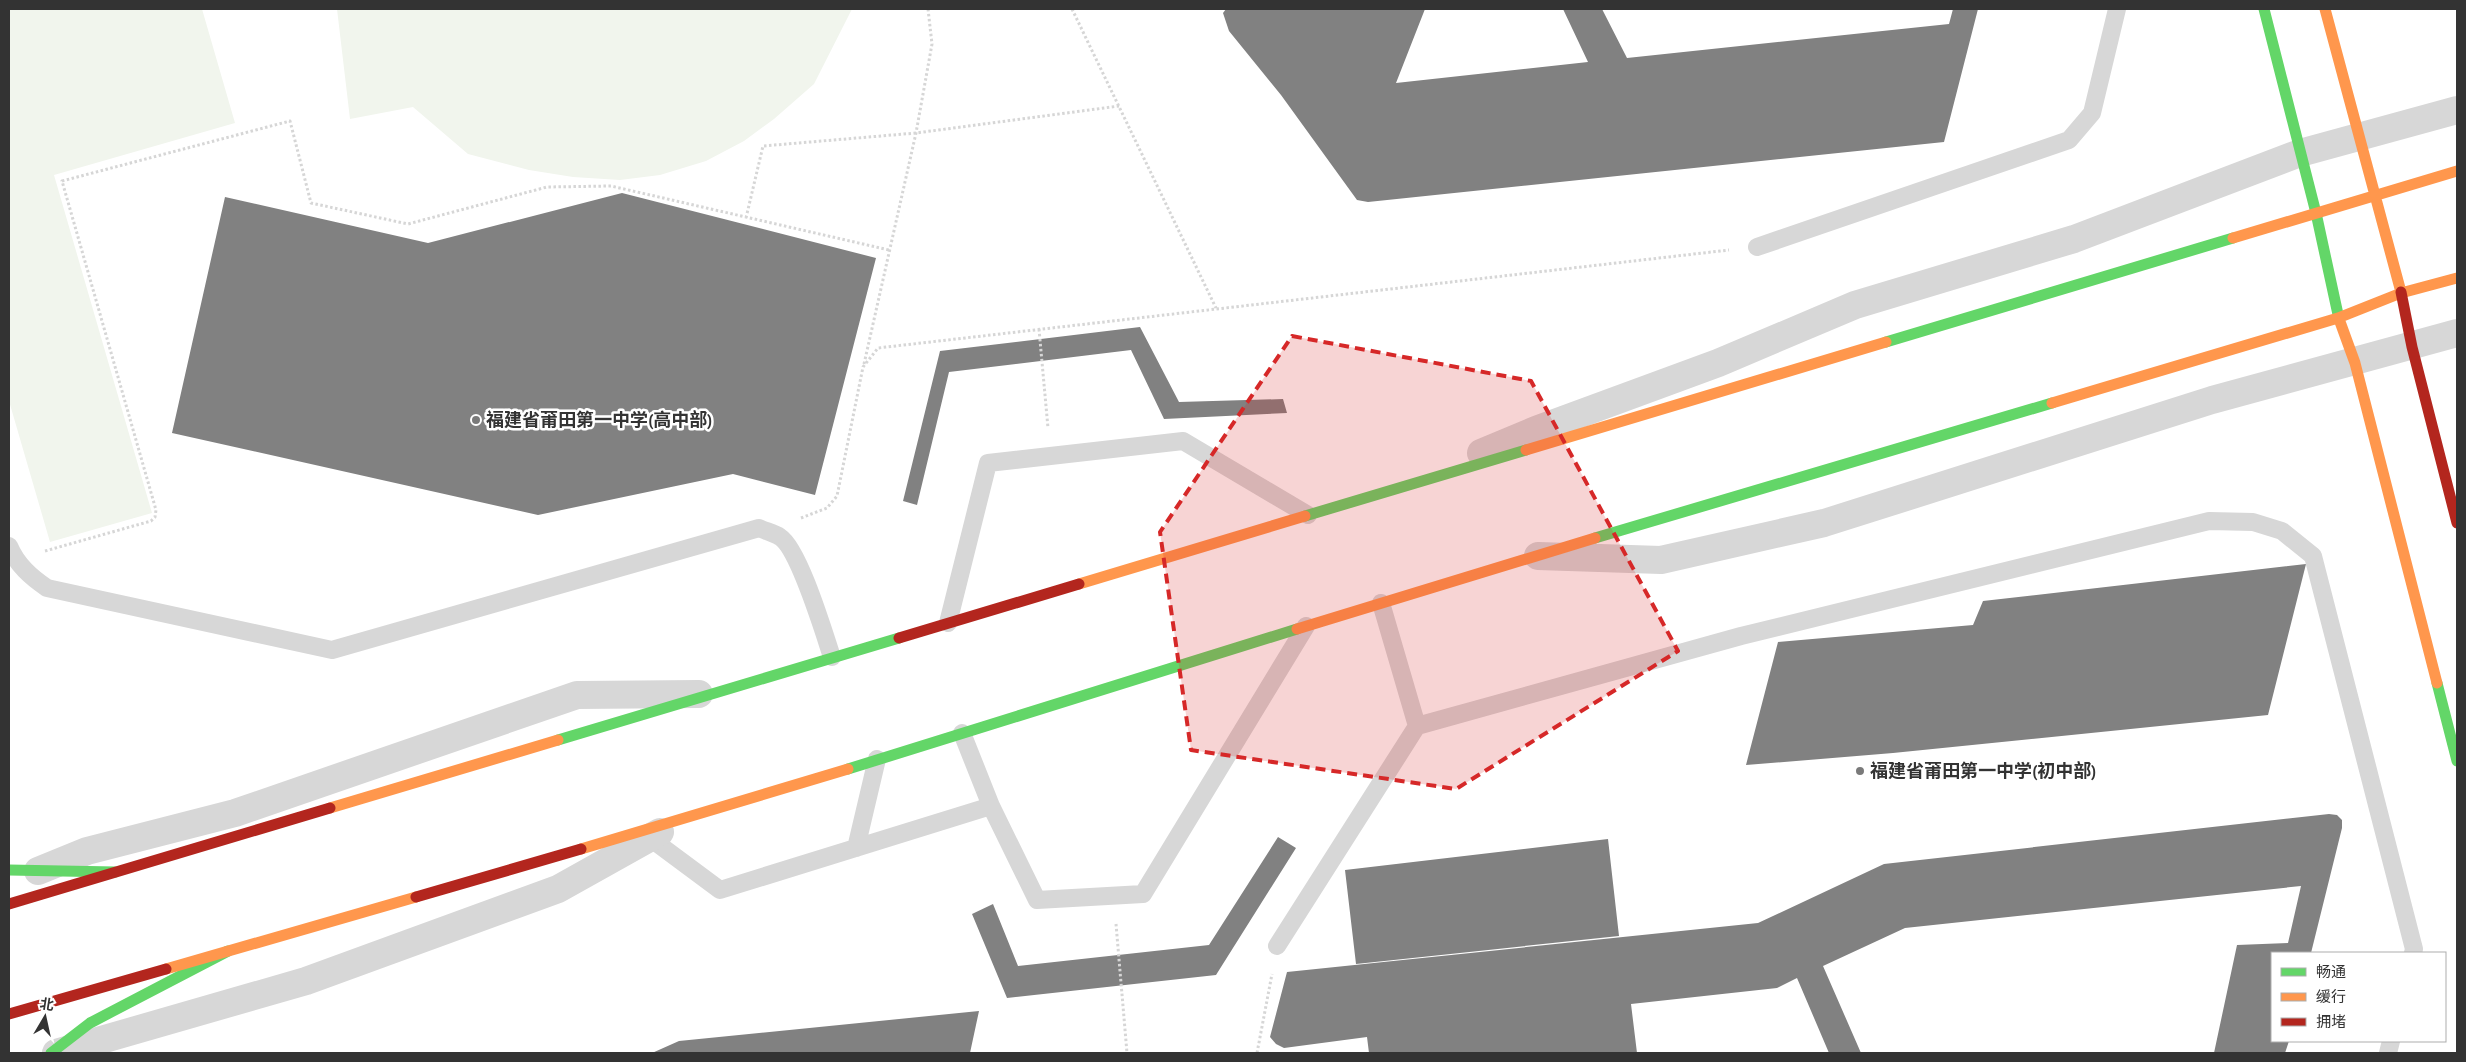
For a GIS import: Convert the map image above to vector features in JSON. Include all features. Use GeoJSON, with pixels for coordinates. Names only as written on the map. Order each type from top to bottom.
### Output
{"type":"FeatureCollection","features":[{"type":"Feature","properties":{"kind":"main road"},"geometry":{"type":"LineString","coordinates":[[2264,9],[2316,213],[2338,318],[2355,363],[2457,761]]}},
{"type":"Feature","properties":{"kind":"main road"},"geometry":{"type":"LineString","coordinates":[[2325,9],[2373,196],[2401,293],[2412,347],[2457,523]]}},
{"type":"Feature","properties":{"kind":"main road"},"geometry":{"type":"LineString","coordinates":[[9,904],[2457,171]]}},
{"type":"Feature","properties":{"kind":"main road"},"geometry":{"type":"LineString","coordinates":[[9,1014],[682,820],[1532,556],[2338,318],[2401,293],[2457,278]]}},
{"type":"Feature","properties":{"kind":"main road"},"geometry":{"type":"LineString","coordinates":[[9,870],[115,872]]}},
{"type":"Feature","properties":{"kind":"main road"},"geometry":{"type":"LineString","coordinates":[[51,1053],[90,1023],[228,951]]}},
{"type":"Feature","properties":{"kind":"street"},"geometry":{"type":"LineString","coordinates":[[1397,488],[1536,430],[1718,364],[1855,306],[2074,239],[2300,153],[2457,110]]}},
{"type":"Feature","properties":{"kind":"street"},"geometry":{"type":"LineString","coordinates":[[1532,556],[1661,560],[1824,523],[2212,400],[2355,363],[2457,333]]}},
{"type":"Feature","properties":{"kind":"street"},"geometry":{"type":"LineString","coordinates":[[38,871],[87,851],[235,813],[577,695],[711,694]]}},
{"type":"Feature","properties":{"kind":"street"},"geometry":{"type":"LineString","coordinates":[[56,1053],[315,977],[558,889],[682,820]]}},
{"type":"Feature","properties":{"kind":"lane"},"geometry":{"type":"LineString","coordinates":[[1757,247],[2069,140],[2092,113],[2117,9]]}},
{"type":"Feature","properties":{"kind":"lane"},"geometry":{"type":"LineString","coordinates":[[948,622],[988,463],[1183,441],[1308,515]]}},
{"type":"Feature","properties":{"kind":"lane"},"geometry":{"type":"LineString","coordinates":[[1277,946],[1417,726],[1741,636],[2209,521],[2253,522],[2282,531],[2313,556],[2413,952]]}},
{"type":"Feature","properties":{"kind":"lane"},"geometry":{"type":"LineString","coordinates":[[12,552],[30,577],[47,588],[332,650],[759,528],[782,537],[799,566],[811,593],[832,657]]}},
{"type":"Feature","properties":{"kind":"lane"},"geometry":{"type":"LineString","coordinates":[[1381,603],[1417,726]]}},
{"type":"Feature","properties":{"kind":"lane"},"geometry":{"type":"LineString","coordinates":[[962,733],[991,806],[1037,900],[1143,894],[1306,626]]}},
{"type":"Feature","properties":{"kind":"lane"},"geometry":{"type":"LineString","coordinates":[[856,848],[877,759]]}},
{"type":"Feature","properties":{"kind":"lane"},"geometry":{"type":"LineString","coordinates":[[650,838],[720,890],[991,806]]}},
{"type":"Feature","properties":{"kind":"path"},"geometry":{"type":"LineString","coordinates":[[759,528],[795,520],[828,508],[837,496],[863,367],[916,133],[932,44],[928,9]]}},
{"type":"Feature","properties":{"kind":"path"},"geometry":{"type":"LineString","coordinates":[[1072,9],[1216,308]]}},
{"type":"Feature","properties":{"kind":"path"},"geometry":{"type":"LineString","coordinates":[[746,218],[763,146],[916,133],[1119,106]]}},
{"type":"Feature","properties":{"kind":"path"},"geometry":{"type":"LineString","coordinates":[[12,552],[151,521],[155,517],[152,498],[62,181],[290,121],[311,203],[408,224],[547,187],[611,186],[889,250]]}},
{"type":"Feature","properties":{"kind":"path"},"geometry":{"type":"LineString","coordinates":[[863,367],[878,348],[1757,247]]}},
{"type":"Feature","properties":{"kind":"path"},"geometry":{"type":"LineString","coordinates":[[1039,329],[1050,456]]}},
{"type":"Feature","properties":{"kind":"path"},"geometry":{"type":"LineString","coordinates":[[1113,896],[1127,1053]]}},
{"type":"Feature","properties":{"kind":"path"},"geometry":{"type":"LineString","coordinates":[[1258,1053],[1277,946]]}},
{"type":"Feature","properties":{"kind":"highlighted area"},"geometry":{"type":"Polygon","coordinates":[[[1292,336],[1531,381],[1678,651],[1456,789],[1191,750],[1160,532],[1292,336]]]}},
{"type":"Feature","properties":{"kind":"shaded area"},"geometry":{"type":"Polygon","coordinates":[[[9,9],[202,9],[235,123],[54,175],[152,513],[50,542],[9,401],[9,9]]]}},
{"type":"Feature","properties":{"kind":"shaded area"},"geometry":{"type":"Polygon","coordinates":[[[337,9],[852,9],[814,84],[774,119],[744,141],[706,161],[660,175],[620,180],[573,177],[529,170],[468,154],[413,107],[350,119],[337,9]]]}},
{"type":"Feature","properties":{"kind":"building"},"geometry":{"type":"Polygon","coordinates":[[[1226,9],[1425,9],[1396,83],[1588,62],[1563,9],[1602,9],[1627,58],[1949,24],[1953,9],[1978,9],[1944,142],[1368,202],[1357,200],[1281,95],[1229,31],[1223,13],[1226,9]]]}},
{"type":"Feature","properties":{"kind":"building"},"geometry":{"type":"Polygon","coordinates":[[[622,193],[876,258],[815,495],[733,474],[538,515],[172,433],[225,197],[428,243],[622,193]]]}},
{"type":"Feature","properties":{"kind":"building"},"geometry":{"type":"Polygon","coordinates":[[[1140,327],[1179,402],[1283,399],[1287,413],[1164,419],[1131,350],[949,372],[917,505],[903,501],[940,351],[1140,327]]]}},
{"type":"Feature","properties":{"kind":"building"},"geometry":{"type":"Polygon","coordinates":[[[2306,564],[2268,715],[1893,753],[1746,765],[1778,642],[1973,625],[1983,601],[2306,564]]]}},
{"type":"Feature","properties":{"kind":"building"},"geometry":{"type":"Polygon","coordinates":[[[2329,814],[2337,815],[2342,820],[2342,828],[2311,952],[2271,952],[2271,1042],[2289,1042],[2285,1053],[2214,1053],[2237,945],[2288,943],[2301,886],[1905,928],[1823,966],[1861,1053],[1829,1053],[1797,978],[1777,988],[1631,1004],[1637,1053],[1369,1053],[1367,1037],[1284,1048],[1276,1044],[1270,1037],[1287,972],[1758,923],[1884,864],[2329,814]]]}},
{"type":"Feature","properties":{"kind":"building"},"geometry":{"type":"Polygon","coordinates":[[[1278,837],[1296,848],[1216,975],[1007,998],[972,914],[993,904],[1018,966],[1209,945],[1278,837]]]}},
{"type":"Feature","properties":{"kind":"building"},"geometry":{"type":"Polygon","coordinates":[[[1608,839],[1619,936],[1356,964],[1345,870],[1608,839]]]}},
{"type":"Feature","properties":{"kind":"building"},"geometry":{"type":"Polygon","coordinates":[[[979,1011],[970,1053],[652,1053],[679,1041],[979,1011]]]}},
{"type":"Feature","properties":{"kind":"traffic: fast"},"geometry":{"type":"LineString","coordinates":[[2264,9],[2316,213],[2339,319]]}},
{"type":"Feature","properties":{"kind":"traffic: fast"},"geometry":{"type":"LineString","coordinates":[[1886,342],[2233,238]]}},
{"type":"Feature","properties":{"kind":"traffic: fast"},"geometry":{"type":"LineString","coordinates":[[1595,538],[2052,403]]}},
{"type":"Feature","properties":{"kind":"traffic: fast"},"geometry":{"type":"LineString","coordinates":[[1305,516],[1526,450]]}},
{"type":"Feature","properties":{"kind":"traffic: fast"},"geometry":{"type":"LineString","coordinates":[[848,769],[1297,629]]}},
{"type":"Feature","properties":{"kind":"traffic: fast"},"geometry":{"type":"LineString","coordinates":[[558,740],[899,638]]}},
{"type":"Feature","properties":{"kind":"traffic: fast"},"geometry":{"type":"LineString","coordinates":[[2437,683],[2457,761]]}},
{"type":"Feature","properties":{"kind":"traffic: fast"},"geometry":{"type":"LineString","coordinates":[[9,870],[115,872]]}},
{"type":"Feature","properties":{"kind":"traffic: fast"},"geometry":{"type":"LineString","coordinates":[[51,1053],[90,1023],[228,951]]}},
{"type":"Feature","properties":{"kind":"traffic: slow"},"geometry":{"type":"LineString","coordinates":[[2325,9],[2401,292]]}},
{"type":"Feature","properties":{"kind":"traffic: slow"},"geometry":{"type":"LineString","coordinates":[[2233,238],[2457,171]]}},
{"type":"Feature","properties":{"kind":"traffic: slow"},"geometry":{"type":"LineString","coordinates":[[2052,403],[2338,318],[2401,293],[2457,278]]}},
{"type":"Feature","properties":{"kind":"traffic: slow"},"geometry":{"type":"LineString","coordinates":[[2339,319],[2355,363],[2437,683]]}},
{"type":"Feature","properties":{"kind":"traffic: slow"},"geometry":{"type":"LineString","coordinates":[[1526,450],[1886,342]]}},
{"type":"Feature","properties":{"kind":"traffic: slow"},"geometry":{"type":"LineString","coordinates":[[1079,584],[1305,516]]}},
{"type":"Feature","properties":{"kind":"traffic: slow"},"geometry":{"type":"LineString","coordinates":[[1297,629],[1595,538]]}},
{"type":"Feature","properties":{"kind":"traffic: slow"},"geometry":{"type":"LineString","coordinates":[[330,808],[558,740]]}},
{"type":"Feature","properties":{"kind":"traffic: slow"},"geometry":{"type":"LineString","coordinates":[[581,849],[848,769]]}},
{"type":"Feature","properties":{"kind":"traffic: slow"},"geometry":{"type":"LineString","coordinates":[[166,969],[416,897]]}},
{"type":"Feature","properties":{"kind":"traffic: jam"},"geometry":{"type":"LineString","coordinates":[[2401,292],[2412,347],[2457,523]]}},
{"type":"Feature","properties":{"kind":"traffic: jam"},"geometry":{"type":"LineString","coordinates":[[899,638],[1079,584]]}},
{"type":"Feature","properties":{"kind":"traffic: jam"},"geometry":{"type":"LineString","coordinates":[[9,904],[330,808]]}},
{"type":"Feature","properties":{"kind":"traffic: jam"},"geometry":{"type":"LineString","coordinates":[[416,897],[581,849]]}},
{"type":"Feature","properties":{"kind":"traffic: jam"},"geometry":{"type":"LineString","coordinates":[[9,1014],[166,969]]}},
{"type":"Feature","properties":{"kind":"place","name":"福建省莆田第一中学(高中部)"},"geometry":{"type":"Point","coordinates":[476,420]}},
{"type":"Feature","properties":{"kind":"place","name":"福建省莆田第一中学(初中部)"},"geometry":{"type":"Point","coordinates":[1860,771]}}]}
